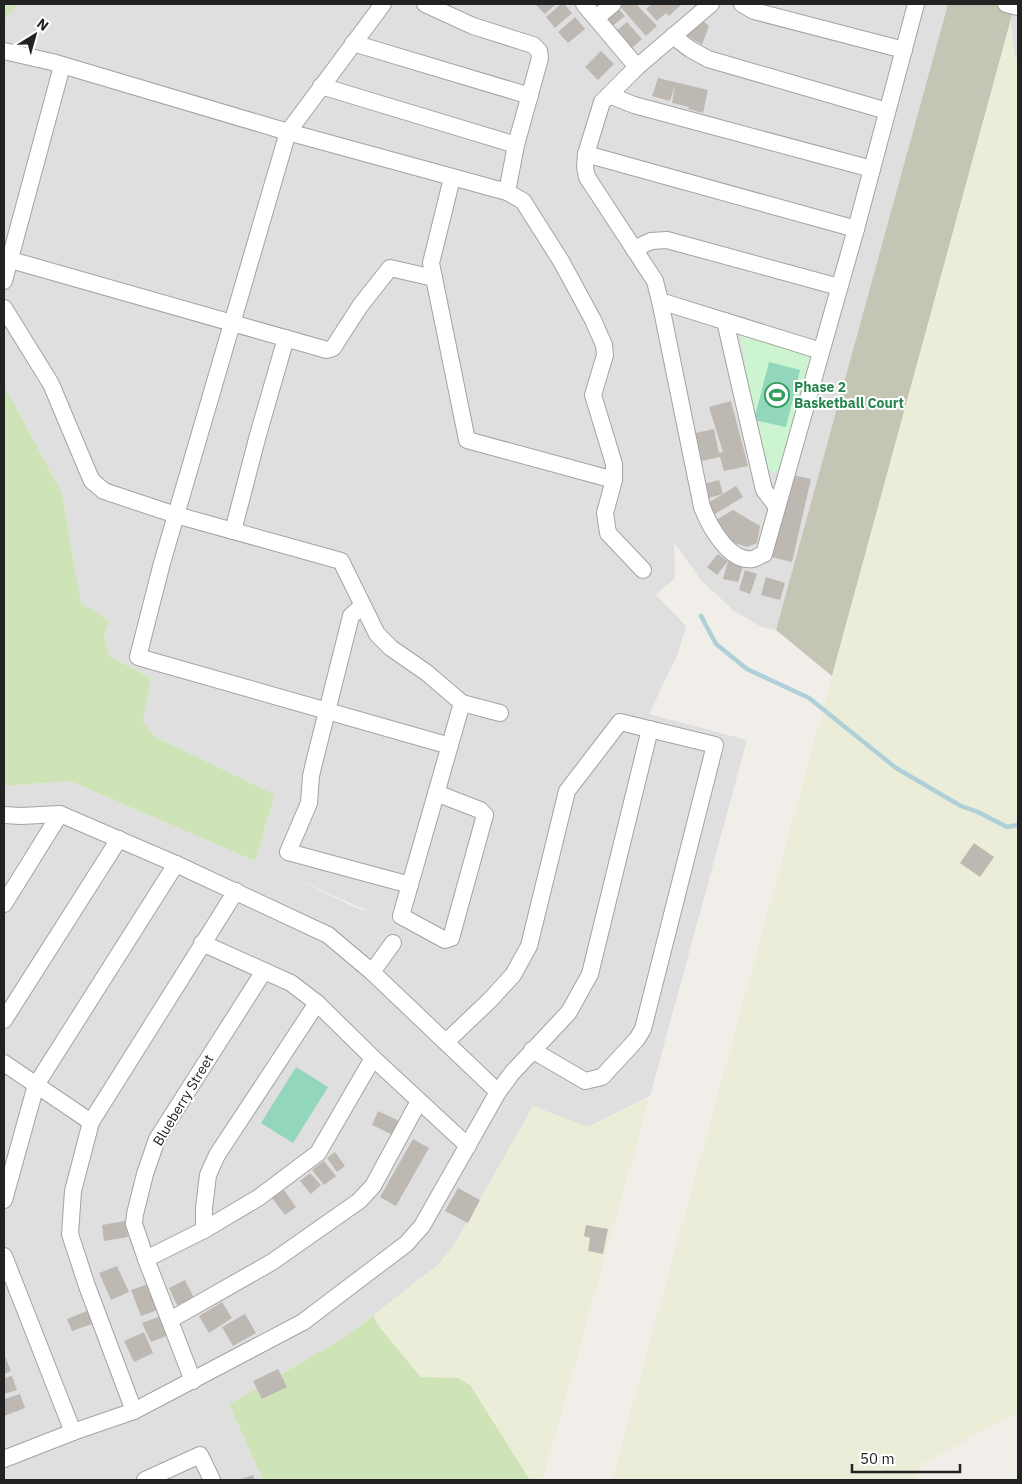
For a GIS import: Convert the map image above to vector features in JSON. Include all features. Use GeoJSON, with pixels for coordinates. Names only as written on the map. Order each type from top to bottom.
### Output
{"type":"FeatureCollection","features":[{"type":"Feature","properties":{"kind":"street"},"geometry":{"type":"LineString","coordinates":[[382,4],[288,132],[176,515],[138,658],[450,746]]}},
{"type":"Feature","properties":{"kind":"street"},"geometry":{"type":"LineString","coordinates":[[425,4],[473,26],[533,45],[539,51],[540,58],[516,145],[507,192]]}},
{"type":"Feature","properties":{"kind":"street"},"geometry":{"type":"LineString","coordinates":[[584,4],[637,67]]}},
{"type":"Feature","properties":{"kind":"street"},"geometry":{"type":"LineString","coordinates":[[596,18],[612,4]]}},
{"type":"Feature","properties":{"kind":"street"},"geometry":{"type":"LineString","coordinates":[[711,4],[637,67],[602,102],[586,154],[585,167],[587,177],[655,281],[702,507],[710,526],[724,545],[741,558],[753,559],[764,554],[856,229],[916,4]]}},
{"type":"Feature","properties":{"kind":"street"},"geometry":{"type":"LineString","coordinates":[[742,4],[754,11],[904,50]]}},
{"type":"Feature","properties":{"kind":"street"},"geometry":{"type":"LineString","coordinates":[[1006,4],[1018,7]]}},
{"type":"Feature","properties":{"kind":"street"},"geometry":{"type":"LineString","coordinates":[[673,36],[708,60],[888,110]]}},
{"type":"Feature","properties":{"kind":"street"},"geometry":{"type":"LineString","coordinates":[[352,43],[530,96]]}},
{"type":"Feature","properties":{"kind":"street"},"geometry":{"type":"LineString","coordinates":[[4,51],[507,192],[523,201],[561,261],[604,345],[605,355],[593,395],[614,464],[614,480],[605,513],[608,533],[643,570]]}},
{"type":"Feature","properties":{"kind":"street"},"geometry":{"type":"LineString","coordinates":[[4,281],[7,258],[62,66]]}},
{"type":"Feature","properties":{"kind":"street"},"geometry":{"type":"LineString","coordinates":[[321,86],[516,145]]}},
{"type":"Feature","properties":{"kind":"street"},"geometry":{"type":"LineString","coordinates":[[609,95],[634,104],[872,169]]}},
{"type":"Feature","properties":{"kind":"street"},"geometry":{"type":"LineString","coordinates":[[586,154],[856,229]]}},
{"type":"Feature","properties":{"kind":"street"},"geometry":{"type":"LineString","coordinates":[[452,178],[432,263],[467,440],[614,480]]}},
{"type":"Feature","properties":{"kind":"street"},"geometry":{"type":"LineString","coordinates":[[634,249],[651,241],[667,240],[839,287]]}},
{"type":"Feature","properties":{"kind":"street"},"geometry":{"type":"LineString","coordinates":[[7,258],[327,350],[333,348],[360,306],[390,268],[434,278]]}},
{"type":"Feature","properties":{"kind":"street"},"geometry":{"type":"LineString","coordinates":[[660,301],[821,351]]}},
{"type":"Feature","properties":{"kind":"street"},"geometry":{"type":"LineString","coordinates":[[4,308],[51,384],[92,481],[104,491],[176,515],[341,561],[377,634],[391,648],[427,673],[462,703],[500,712]]}},
{"type":"Feature","properties":{"kind":"street"},"geometry":{"type":"LineString","coordinates":[[725,321],[764,490],[777,506]]}},
{"type":"Feature","properties":{"kind":"street"},"geometry":{"type":"LineString","coordinates":[[233,531],[286,338]]}},
{"type":"Feature","properties":{"kind":"street"},"geometry":{"type":"LineString","coordinates":[[362,606],[351,616],[311,776],[309,803],[288,852],[410,885]]}},
{"type":"Feature","properties":{"kind":"street"},"geometry":{"type":"LineString","coordinates":[[436,793],[480,810],[485,815],[451,938],[448,940],[401,916],[436,793],[450,746],[462,703]]}},
{"type":"Feature","properties":{"kind":"street"},"geometry":{"type":"LineString","coordinates":[[446,1042],[513,975],[529,946],[567,791],[620,722],[715,745],[643,1029],[637,1039],[602,1077],[585,1081],[532,1050]]}},
{"type":"Feature","properties":{"kind":"street"},"geometry":{"type":"LineString","coordinates":[[4,1459],[134,1410],[193,1381],[303,1322],[406,1244],[422,1226],[498,1092],[512,1072],[569,1012],[590,974],[650,729]]}},
{"type":"Feature","properties":{"kind":"street"},"geometry":{"type":"LineString","coordinates":[[4,814],[60,814],[236,891],[328,935],[372,972],[498,1092]]}},
{"type":"Feature","properties":{"kind":"street"},"geometry":{"type":"LineString","coordinates":[[4,904],[60,814]]}},
{"type":"Feature","properties":{"kind":"street"},"geometry":{"type":"LineString","coordinates":[[4,1020],[119,839]]}},
{"type":"Feature","properties":{"kind":"street"},"geometry":{"type":"LineString","coordinates":[[4,1200],[36,1085],[176,864]]}},
{"type":"Feature","properties":{"kind":"street"},"geometry":{"type":"LineString","coordinates":[[134,1410],[87,1286],[70,1234],[73,1191],[92,1122],[236,891]]}},
{"type":"Feature","properties":{"kind":"street"},"geometry":{"type":"LineString","coordinates":[[202,943],[291,983],[317,1003],[468,1146]]}},
{"type":"Feature","properties":{"kind":"street"},"geometry":{"type":"LineString","coordinates":[[372,972],[394,943]]}},
{"type":"Feature","properties":{"kind":"street","name":"Blueberry Street"},"geometry":{"type":"LineString","coordinates":[[193,1381],[134,1224],[145,1174],[157,1139],[264,971]]}},
{"type":"Feature","properties":{"kind":"street"},"geometry":{"type":"LineString","coordinates":[[204,1230],[204,1208],[208,1175],[217,1155],[317,1003]]}},
{"type":"Feature","properties":{"kind":"street"},"geometry":{"type":"LineString","coordinates":[[146,1259],[204,1230],[258,1198],[318,1153],[373,1058]]}},
{"type":"Feature","properties":{"kind":"street"},"geometry":{"type":"LineString","coordinates":[[4,1063],[92,1122]]}},
{"type":"Feature","properties":{"kind":"street"},"geometry":{"type":"LineString","coordinates":[[170,1320],[272,1262],[359,1201],[373,1186],[419,1101]]}},
{"type":"Feature","properties":{"kind":"street"},"geometry":{"type":"LineString","coordinates":[[4,1256],[73,1432]]}},
{"type":"Feature","properties":{"kind":"street"},"geometry":{"type":"LineString","coordinates":[[145,1480],[200,1454],[212,1480]]}},
{"type":"Feature","properties":{"kind":"shaded area"},"geometry":{"type":"Polygon","coordinates":[[[19,4],[948,4],[776,630],[762,627],[734,611],[701,580],[674,542],[675,578],[656,595],[686,626],[678,653],[649,714],[747,740],[650,1096],[588,1127],[468,1223],[439,1264],[344,1338],[229,1404],[263,1480],[4,1480],[4,786],[70,781],[255,861],[275,796],[155,737],[143,722],[151,678],[109,656],[104,635],[110,621],[81,603],[62,493],[4,385],[4,20],[19,4]],[[289,876],[352,906],[366,910],[289,876]]]}},
{"type":"Feature","properties":{"kind":"shaded area"},"geometry":{"type":"Polygon","coordinates":[[[948,4],[1015,4],[832,676],[776,630],[948,4]]]}},
{"type":"Feature","properties":{"kind":"shaded area"},"geometry":{"type":"Polygon","coordinates":[[[1015,4],[1018,4],[1018,59],[1014,55],[1011,22],[1015,4]]]}},
{"type":"Feature","properties":{"kind":"green space"},"geometry":{"type":"Polygon","coordinates":[[[4,4],[19,4],[4,20],[4,4]]]}},
{"type":"Feature","properties":{"kind":"green space"},"geometry":{"type":"Polygon","coordinates":[[[1011,22],[1014,55],[1018,59],[1018,1413],[921,1464],[917,1480],[612,1480],[1011,22]]]}},
{"type":"Feature","properties":{"kind":"green space"},"geometry":{"type":"Polygon","coordinates":[[[740,332],[812,353],[780,476],[766,468],[752,411],[740,332]]]}},
{"type":"Feature","properties":{"kind":"green space","name":"Phase 2 Basketball Court"},"geometry":{"type":"Polygon","coordinates":[[[769,362],[800,370],[786,427],[754,420],[769,362]]]}},
{"type":"Feature","properties":{"kind":"green space"},"geometry":{"type":"Polygon","coordinates":[[[4,385],[62,493],[81,603],[110,621],[104,635],[109,656],[151,678],[143,722],[155,737],[275,795],[255,861],[70,781],[4,786],[4,385]]]}},
{"type":"Feature","properties":{"kind":"green space"},"geometry":{"type":"Polygon","coordinates":[[[296,1067],[328,1087],[293,1143],[261,1123],[296,1067]]]}},
{"type":"Feature","properties":{"kind":"green space"},"geometry":{"type":"Polygon","coordinates":[[[650,1096],[543,1480],[530,1480],[470,1385],[458,1378],[422,1377],[377,1324],[374,1315],[439,1264],[454,1245],[533,1106],[588,1127],[650,1096]]]}},
{"type":"Feature","properties":{"kind":"green space"},"geometry":{"type":"Polygon","coordinates":[[[374,1315],[377,1324],[421,1377],[458,1378],[470,1385],[530,1480],[263,1480],[229,1404],[344,1338],[374,1315]]]}},
{"type":"Feature","properties":{"kind":"building"},"geometry":{"type":"Polygon","coordinates":[[[535,4],[556,4],[545,14],[535,4]]]}},
{"type":"Feature","properties":{"kind":"building"},"geometry":{"type":"Polygon","coordinates":[[[561,4],[564,4],[572,13],[555,28],[546,17],[561,4]]]}},
{"type":"Feature","properties":{"kind":"building"},"geometry":{"type":"Polygon","coordinates":[[[618,4],[636,4],[657,26],[646,36],[618,4]]]}},
{"type":"Feature","properties":{"kind":"building"},"geometry":{"type":"Polygon","coordinates":[[[652,4],[682,4],[669,16],[666,13],[657,21],[646,9],[652,4]]]}},
{"type":"Feature","properties":{"kind":"building"},"geometry":{"type":"Polygon","coordinates":[[[615,5],[625,16],[610,28],[600,16],[615,5]]]}},
{"type":"Feature","properties":{"kind":"building"},"geometry":{"type":"Polygon","coordinates":[[[575,17],[585,29],[568,43],[558,32],[575,17]]]}},
{"type":"Feature","properties":{"kind":"building"},"geometry":{"type":"Polygon","coordinates":[[[699,17],[709,26],[702,45],[682,32],[699,17]]]}},
{"type":"Feature","properties":{"kind":"building"},"geometry":{"type":"Polygon","coordinates":[[[627,22],[642,39],[631,49],[615,32],[627,22]]]}},
{"type":"Feature","properties":{"kind":"building"},"geometry":{"type":"Polygon","coordinates":[[[601,51],[614,64],[598,80],[585,67],[601,51]]]}},
{"type":"Feature","properties":{"kind":"building"},"geometry":{"type":"Polygon","coordinates":[[[658,78],[708,90],[703,113],[672,103],[675,85],[670,101],[652,96],[658,78]]]}},
{"type":"Feature","properties":{"kind":"building"},"geometry":{"type":"Polygon","coordinates":[[[731,401],[748,466],[724,471],[720,457],[697,462],[691,434],[714,429],[719,453],[723,452],[709,407],[731,401]]]}},
{"type":"Feature","properties":{"kind":"building"},"geometry":{"type":"Polygon","coordinates":[[[788,474],[811,479],[792,562],[767,556],[788,474]]]}},
{"type":"Feature","properties":{"kind":"building"},"geometry":{"type":"Polygon","coordinates":[[[719,480],[723,494],[705,499],[701,485],[719,480]]]}},
{"type":"Feature","properties":{"kind":"building"},"geometry":{"type":"Polygon","coordinates":[[[736,486],[743,497],[710,517],[703,506],[736,486]]]}},
{"type":"Feature","properties":{"kind":"building"},"geometry":{"type":"Polygon","coordinates":[[[733,510],[760,526],[757,543],[747,547],[734,543],[720,531],[716,520],[733,510]]]}},
{"type":"Feature","properties":{"kind":"building"},"geometry":{"type":"Polygon","coordinates":[[[718,554],[728,561],[717,575],[707,567],[718,554]]]}},
{"type":"Feature","properties":{"kind":"building"},"geometry":{"type":"Polygon","coordinates":[[[728,561],[743,566],[738,582],[723,579],[728,561]]]}},
{"type":"Feature","properties":{"kind":"building"},"geometry":{"type":"Polygon","coordinates":[[[745,570],[757,574],[750,594],[739,590],[745,570]]]}},
{"type":"Feature","properties":{"kind":"building"},"geometry":{"type":"Polygon","coordinates":[[[766,577],[785,583],[780,600],[761,595],[766,577]]]}},
{"type":"Feature","properties":{"kind":"building"},"geometry":{"type":"Polygon","coordinates":[[[974,843],[994,857],[980,877],[960,863],[974,843]]]}},
{"type":"Feature","properties":{"kind":"building"},"geometry":{"type":"Polygon","coordinates":[[[378,1111],[399,1121],[393,1135],[372,1125],[378,1111]]]}},
{"type":"Feature","properties":{"kind":"building"},"geometry":{"type":"Polygon","coordinates":[[[413,1139],[429,1148],[396,1206],[380,1197],[413,1139]]]}},
{"type":"Feature","properties":{"kind":"building"},"geometry":{"type":"Polygon","coordinates":[[[335,1152],[345,1166],[337,1172],[327,1158],[335,1152]]]}},
{"type":"Feature","properties":{"kind":"building"},"geometry":{"type":"Polygon","coordinates":[[[324,1161],[336,1176],[324,1185],[312,1170],[324,1161]]]}},
{"type":"Feature","properties":{"kind":"building"},"geometry":{"type":"Polygon","coordinates":[[[310,1173],[321,1185],[311,1194],[300,1181],[310,1173]]]}},
{"type":"Feature","properties":{"kind":"building"},"geometry":{"type":"Polygon","coordinates":[[[458,1188],[480,1200],[468,1223],[445,1211],[458,1188]]]}},
{"type":"Feature","properties":{"kind":"building"},"geometry":{"type":"Polygon","coordinates":[[[284,1190],[296,1207],[285,1215],[272,1198],[284,1190]]]}},
{"type":"Feature","properties":{"kind":"building"},"geometry":{"type":"Polygon","coordinates":[[[125,1221],[128,1237],[104,1241],[102,1225],[125,1221]]]}},
{"type":"Feature","properties":{"kind":"building"},"geometry":{"type":"Polygon","coordinates":[[[586,1225],[608,1229],[603,1254],[588,1251],[590,1238],[584,1236],[586,1225]]]}},
{"type":"Feature","properties":{"kind":"building"},"geometry":{"type":"Polygon","coordinates":[[[117,1266],[129,1292],[111,1300],[99,1273],[117,1266]]]}},
{"type":"Feature","properties":{"kind":"building"},"geometry":{"type":"Polygon","coordinates":[[[185,1280],[194,1298],[177,1305],[169,1288],[185,1280]]]}},
{"type":"Feature","properties":{"kind":"building"},"geometry":{"type":"Polygon","coordinates":[[[148,1284],[158,1310],[141,1316],[131,1290],[148,1284]]]}},
{"type":"Feature","properties":{"kind":"building"},"geometry":{"type":"Polygon","coordinates":[[[222,1302],[232,1318],[209,1333],[199,1316],[222,1302]]]}},
{"type":"Feature","properties":{"kind":"building"},"geometry":{"type":"Polygon","coordinates":[[[87,1311],[92,1324],[72,1331],[67,1319],[87,1311]]]}},
{"type":"Feature","properties":{"kind":"building"},"geometry":{"type":"Polygon","coordinates":[[[245,1314],[256,1333],[233,1346],[222,1327],[245,1314]]]}},
{"type":"Feature","properties":{"kind":"building"},"geometry":{"type":"Polygon","coordinates":[[[161,1316],[169,1335],[151,1342],[142,1323],[161,1316]]]}},
{"type":"Feature","properties":{"kind":"building"},"geometry":{"type":"Polygon","coordinates":[[[144,1332],[153,1353],[134,1362],[124,1341],[144,1332]]]}},
{"type":"Feature","properties":{"kind":"building"},"geometry":{"type":"Polygon","coordinates":[[[4,1354],[11,1371],[4,1374],[4,1354]]]}},
{"type":"Feature","properties":{"kind":"building"},"geometry":{"type":"Polygon","coordinates":[[[278,1369],[287,1387],[262,1399],[253,1381],[278,1369]]]}},
{"type":"Feature","properties":{"kind":"building"},"geometry":{"type":"Polygon","coordinates":[[[12,1376],[17,1390],[4,1394],[4,1378],[12,1376]]]}},
{"type":"Feature","properties":{"kind":"building"},"geometry":{"type":"Polygon","coordinates":[[[20,1394],[25,1408],[4,1416],[4,1399],[20,1394]]]}},
{"type":"Feature","properties":{"kind":"building"},"geometry":{"type":"Polygon","coordinates":[[[253,1475],[255,1480],[238,1480],[253,1475]]]}},
{"type":"Feature","properties":{"kind":"waterway"},"geometry":{"type":"LineString","coordinates":[[704,621],[701,616],[716,644],[747,669],[809,698],[896,768],[961,806],[978,812],[1007,827],[1018,825]]}},
{"type":"Feature","properties":{"kind":"place","name":"Phase 2 Basketball Court"},"geometry":{"type":"Point","coordinates":[777,395]}}]}
